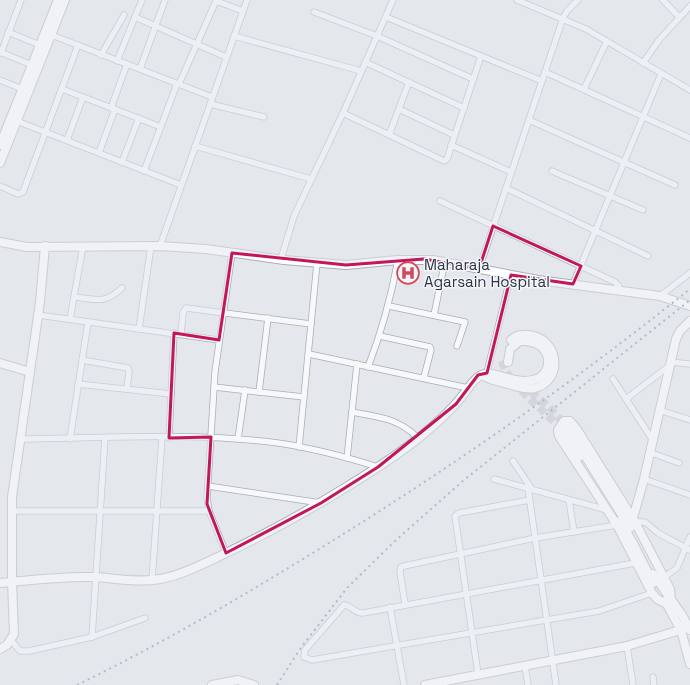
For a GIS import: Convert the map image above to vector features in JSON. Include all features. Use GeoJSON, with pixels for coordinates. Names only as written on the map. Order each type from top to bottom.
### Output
{"type":"FeatureCollection","features":[{"type":"Feature","properties":{"kind":"street"},"geometry":{"type":"LineString","coordinates":[[21,0],[0,52],[32,65]]}},
{"type":"Feature","properties":{"kind":"street"},"geometry":{"type":"LineString","coordinates":[[0,145],[2,134],[14,120],[22,89],[40,45],[48,34],[58,0]]}},
{"type":"Feature","properties":{"kind":"street"},"geometry":{"type":"LineString","coordinates":[[0,163],[14,120],[48,34],[65,0]]}},
{"type":"Feature","properties":{"kind":"street"},"geometry":{"type":"LineString","coordinates":[[118,61],[142,0]]}},
{"type":"Feature","properties":{"kind":"street"},"geometry":{"type":"LineString","coordinates":[[140,69],[165,0]]}},
{"type":"Feature","properties":{"kind":"street"},"geometry":{"type":"LineString","coordinates":[[160,246],[247,0]]}},
{"type":"Feature","properties":{"kind":"street"},"geometry":{"type":"LineString","coordinates":[[281,259],[294,216],[343,113],[393,0]]}},
{"type":"Feature","properties":{"kind":"street"},"geometry":{"type":"LineString","coordinates":[[517,0],[563,18],[607,41],[690,90]]}},
{"type":"Feature","properties":{"kind":"street"},"geometry":{"type":"LineString","coordinates":[[479,269],[563,18],[567,11],[578,0]]}},
{"type":"Feature","properties":{"kind":"street"},"geometry":{"type":"LineString","coordinates":[[663,0],[679,17]]}},
{"type":"Feature","properties":{"kind":"street"},"geometry":{"type":"LineString","coordinates":[[144,171],[178,84],[216,1],[243,11]]}},
{"type":"Feature","properties":{"kind":"street"},"geometry":{"type":"LineString","coordinates":[[643,63],[659,40],[690,6]]}},
{"type":"Feature","properties":{"kind":"street"},"geometry":{"type":"LineString","coordinates":[[314,12],[377,36],[473,79]]}},
{"type":"Feature","properties":{"kind":"street"},"geometry":{"type":"LineString","coordinates":[[101,55],[124,15]]}},
{"type":"Feature","properties":{"kind":"street"},"geometry":{"type":"LineString","coordinates":[[386,16],[542,81]]}},
{"type":"Feature","properties":{"kind":"street"},"geometry":{"type":"LineString","coordinates":[[135,17],[226,57]]}},
{"type":"Feature","properties":{"kind":"street"},"geometry":{"type":"LineString","coordinates":[[8,32],[40,45]]}},
{"type":"Feature","properties":{"kind":"street"},"geometry":{"type":"LineString","coordinates":[[48,34],[212,97]]}},
{"type":"Feature","properties":{"kind":"street"},"geometry":{"type":"LineString","coordinates":[[234,36],[361,71]]}},
{"type":"Feature","properties":{"kind":"street"},"geometry":{"type":"LineString","coordinates":[[584,89],[607,41]]}},
{"type":"Feature","properties":{"kind":"street"},"geometry":{"type":"LineString","coordinates":[[0,186],[18,194],[22,194],[78,46]]}},
{"type":"Feature","properties":{"kind":"street"},"geometry":{"type":"LineString","coordinates":[[343,113],[444,161],[451,145],[481,56]]}},
{"type":"Feature","properties":{"kind":"street"},"geometry":{"type":"LineString","coordinates":[[365,62],[464,108]]}},
{"type":"Feature","properties":{"kind":"street"},"geometry":{"type":"LineString","coordinates":[[99,153],[127,64]]}},
{"type":"Feature","properties":{"kind":"street"},"geometry":{"type":"LineString","coordinates":[[545,72],[690,138]]}},
{"type":"Feature","properties":{"kind":"street"},"geometry":{"type":"LineString","coordinates":[[573,284],[661,74]]}},
{"type":"Feature","properties":{"kind":"street"},"geometry":{"type":"LineString","coordinates":[[0,80],[22,89]]}},
{"type":"Feature","properties":{"kind":"street"},"geometry":{"type":"LineString","coordinates":[[389,135],[409,82]]}},
{"type":"Feature","properties":{"kind":"street"},"geometry":{"type":"LineString","coordinates":[[62,89],[161,127]]}},
{"type":"Feature","properties":{"kind":"street"},"geometry":{"type":"LineString","coordinates":[[67,140],[83,97]]}},
{"type":"Feature","properties":{"kind":"street"},"geometry":{"type":"LineString","coordinates":[[210,104],[264,117]]}},
{"type":"Feature","properties":{"kind":"street"},"geometry":{"type":"LineString","coordinates":[[399,109],[454,135]]}},
{"type":"Feature","properties":{"kind":"street"},"geometry":{"type":"LineString","coordinates":[[122,162],[138,118]]}},
{"type":"Feature","properties":{"kind":"street"},"geometry":{"type":"LineString","coordinates":[[14,120],[181,185]]}},
{"type":"Feature","properties":{"kind":"street"},"geometry":{"type":"LineString","coordinates":[[529,120],[676,185]]}},
{"type":"Feature","properties":{"kind":"street"},"geometry":{"type":"LineString","coordinates":[[451,145],[512,172]]}},
{"type":"Feature","properties":{"kind":"street"},"geometry":{"type":"LineString","coordinates":[[195,146],[311,179]]}},
{"type":"Feature","properties":{"kind":"street"},"geometry":{"type":"LineString","coordinates":[[552,171],[643,210]]}},
{"type":"Feature","properties":{"kind":"street"},"geometry":{"type":"LineString","coordinates":[[506,188],[648,256]]}},
{"type":"Feature","properties":{"kind":"street"},"geometry":{"type":"LineString","coordinates":[[440,201],[615,282],[619,286],[619,289]]}},
{"type":"Feature","properties":{"kind":"street"},"geometry":{"type":"LineString","coordinates":[[0,242],[23,246],[160,246],[346,265],[424,259],[445,261],[511,276],[619,289],[660,296],[690,306]]}},
{"type":"Feature","properties":{"kind":"street"},"geometry":{"type":"LineString","coordinates":[[0,649],[11,640],[15,627],[12,582],[12,511],[38,315],[45,246]]}},
{"type":"Feature","properties":{"kind":"street"},"geometry":{"type":"LineString","coordinates":[[70,319],[83,246]]}},
{"type":"Feature","properties":{"kind":"street"},"geometry":{"type":"LineString","coordinates":[[139,328],[151,246]]}},
{"type":"Feature","properties":{"kind":"street"},"geometry":{"type":"LineString","coordinates":[[226,553],[209,511],[208,486],[214,387],[219,340],[232,253]]}},
{"type":"Feature","properties":{"kind":"street"},"geometry":{"type":"LineString","coordinates":[[368,366],[380,336],[389,306],[398,260]]}},
{"type":"Feature","properties":{"kind":"street"},"geometry":{"type":"LineString","coordinates":[[434,315],[445,261]]}},
{"type":"Feature","properties":{"kind":"street"},"geometry":{"type":"LineString","coordinates":[[299,447],[317,263]]}},
{"type":"Feature","properties":{"kind":"street"},"geometry":{"type":"LineString","coordinates":[[660,296],[690,273]]}},
{"type":"Feature","properties":{"kind":"street"},"geometry":{"type":"LineString","coordinates":[[485,375],[511,276]]}},
{"type":"Feature","properties":{"kind":"street"},"geometry":{"type":"LineString","coordinates":[[74,297],[105,300],[112,297],[122,288]]}},
{"type":"Feature","properties":{"kind":"street"},"geometry":{"type":"LineString","coordinates":[[389,306],[465,322],[457,346]]}},
{"type":"Feature","properties":{"kind":"street"},"geometry":{"type":"LineString","coordinates":[[152,580],[165,438],[178,334],[183,313],[186,308],[311,324]]}},
{"type":"Feature","properties":{"kind":"street"},"geometry":{"type":"LineString","coordinates":[[38,315],[219,340]]}},
{"type":"Feature","properties":{"kind":"street"},"geometry":{"type":"LineString","coordinates":[[259,392],[268,318]]}},
{"type":"Feature","properties":{"kind":"street"},"geometry":{"type":"LineString","coordinates":[[634,520],[670,364],[680,330],[690,321]]}},
{"type":"Feature","properties":{"kind":"street"},"geometry":{"type":"LineString","coordinates":[[70,439],[88,322]]}},
{"type":"Feature","properties":{"kind":"street"},"geometry":{"type":"LineString","coordinates":[[0,583],[94,577],[152,580],[194,568],[265,534],[321,503],[378,467],[451,409],[477,376],[485,375],[522,387],[534,388],[546,382],[552,374],[555,360],[549,345],[543,339],[527,334],[512,339],[506,346],[505,362]]}},
{"type":"Feature","properties":{"kind":"street"},"geometry":{"type":"LineString","coordinates":[[380,336],[430,347],[431,350],[424,378]]}},
{"type":"Feature","properties":{"kind":"street"},"geometry":{"type":"LineString","coordinates":[[308,354],[468,388]]}},
{"type":"Feature","properties":{"kind":"street"},"geometry":{"type":"LineString","coordinates":[[82,360],[128,368],[127,389]]}},
{"type":"Feature","properties":{"kind":"street"},"geometry":{"type":"LineString","coordinates":[[0,363],[30,372]]}},
{"type":"Feature","properties":{"kind":"street"},"geometry":{"type":"LineString","coordinates":[[347,458],[358,364]]}},
{"type":"Feature","properties":{"kind":"street"},"geometry":{"type":"LineString","coordinates":[[626,399],[670,364],[690,364]]}},
{"type":"Feature","properties":{"kind":"street"},"geometry":{"type":"LineString","coordinates":[[613,379],[652,439]]}},
{"type":"Feature","properties":{"kind":"street"},"geometry":{"type":"LineString","coordinates":[[78,384],[171,394]]}},
{"type":"Feature","properties":{"kind":"street"},"geometry":{"type":"LineString","coordinates":[[214,387],[304,397]]}},
{"type":"Feature","properties":{"kind":"street"},"geometry":{"type":"LineString","coordinates":[[238,439],[245,390]]}},
{"type":"Feature","properties":{"kind":"street"},"geometry":{"type":"LineString","coordinates":[[659,410],[690,420]]}},
{"type":"Feature","properties":{"kind":"street"},"geometry":{"type":"LineString","coordinates":[[352,412],[393,420],[406,427],[417,437]]}},
{"type":"Feature","properties":{"kind":"street"},"geometry":{"type":"LineString","coordinates":[[570,421],[574,424],[634,520],[670,589],[669,602],[657,599],[652,593],[635,563],[617,525],[559,436],[558,430],[564,422],[570,421]]}},
{"type":"Feature","properties":{"kind":"street"},"geometry":{"type":"LineString","coordinates":[[565,429],[632,531],[669,602],[688,628],[690,664]]}},
{"type":"Feature","properties":{"kind":"street"},"geometry":{"type":"LineString","coordinates":[[92,637],[94,577],[105,438]]}},
{"type":"Feature","properties":{"kind":"street"},"geometry":{"type":"LineString","coordinates":[[21,439],[238,439],[299,447],[378,467]]}},
{"type":"Feature","properties":{"kind":"street"},"geometry":{"type":"LineString","coordinates":[[649,452],[679,463]]}},
{"type":"Feature","properties":{"kind":"street"},"geometry":{"type":"LineString","coordinates":[[513,461],[530,488],[535,538],[556,685]]}},
{"type":"Feature","properties":{"kind":"street"},"geometry":{"type":"LineString","coordinates":[[494,479],[608,510]]}},
{"type":"Feature","properties":{"kind":"street"},"geometry":{"type":"LineString","coordinates":[[644,479],[690,495]]}},
{"type":"Feature","properties":{"kind":"street"},"geometry":{"type":"LineString","coordinates":[[208,486],[321,503]]}},
{"type":"Feature","properties":{"kind":"street"},"geometry":{"type":"LineString","coordinates":[[478,674],[455,518],[456,514],[530,500]]}},
{"type":"Feature","properties":{"kind":"street"},"geometry":{"type":"LineString","coordinates":[[569,500],[574,532]]}},
{"type":"Feature","properties":{"kind":"street"},"geometry":{"type":"LineString","coordinates":[[12,511],[209,511]]}},
{"type":"Feature","properties":{"kind":"street"},"geometry":{"type":"LineString","coordinates":[[634,520],[645,522],[658,533],[688,549]]}},
{"type":"Feature","properties":{"kind":"street"},"geometry":{"type":"LineString","coordinates":[[405,604],[400,572],[401,567],[535,538],[617,525]]}},
{"type":"Feature","properties":{"kind":"street"},"geometry":{"type":"LineString","coordinates":[[664,578],[675,571],[688,549],[690,537]]}},
{"type":"Feature","properties":{"kind":"street"},"geometry":{"type":"LineString","coordinates":[[635,563],[360,613],[349,606],[341,606],[303,654],[304,657],[312,660],[600,611],[652,593]]}},
{"type":"Feature","properties":{"kind":"street"},"geometry":{"type":"LineString","coordinates":[[390,607],[404,685]]}},
{"type":"Feature","properties":{"kind":"street"},"geometry":{"type":"LineString","coordinates":[[11,640],[20,651],[29,651],[92,637],[145,618]]}},
{"type":"Feature","properties":{"kind":"street"},"geometry":{"type":"LineString","coordinates":[[425,685],[627,646],[688,628]]}},
{"type":"Feature","properties":{"kind":"street"},"geometry":{"type":"LineString","coordinates":[[627,646],[634,685]]}},
{"type":"Feature","properties":{"kind":"street"},"geometry":{"type":"LineString","coordinates":[[525,666],[528,685]]}},
{"type":"Feature","properties":{"kind":"street"},"geometry":{"type":"LineString","coordinates":[[653,677],[654,685]]}},
{"type":"Feature","properties":{"kind":"street"},"geometry":{"type":"LineString","coordinates":[[212,685],[238,680],[254,685]]}},
{"type":"Feature","properties":{"kind":"highlighted area"},"geometry":{"type":"Polygon","coordinates":[[[493,226],[581,266],[573,284],[511,275],[487,373],[478,375],[456,404],[378,467],[321,503],[226,553],[207,504],[211,437],[169,438],[174,333],[219,340],[232,253],[346,265],[424,259],[479,269],[493,226]]]}},
{"type":"Feature","properties":{"kind":"tunnel"},"geometry":{"type":"LineString","coordinates":[[502,361],[506,370],[519,388],[563,431]]}},
{"type":"Feature","properties":{"kind":"tunnel"},"geometry":{"type":"LineString","coordinates":[[531,392],[548,406],[567,427]]}},
{"type":"Feature","properties":{"kind":"railway"},"geometry":{"type":"LineString","coordinates":[[77,685],[216,610],[298,562],[400,498],[547,398],[690,289]]}},
{"type":"Feature","properties":{"kind":"railway"},"geometry":{"type":"LineString","coordinates":[[277,685],[300,649],[347,588],[396,540],[464,480],[690,300]]}},
{"type":"Feature","properties":{"kind":"place","name":"Maharaja Agarsain Hospital"},"geometry":{"type":"Point","coordinates":[408,273]}}]}
